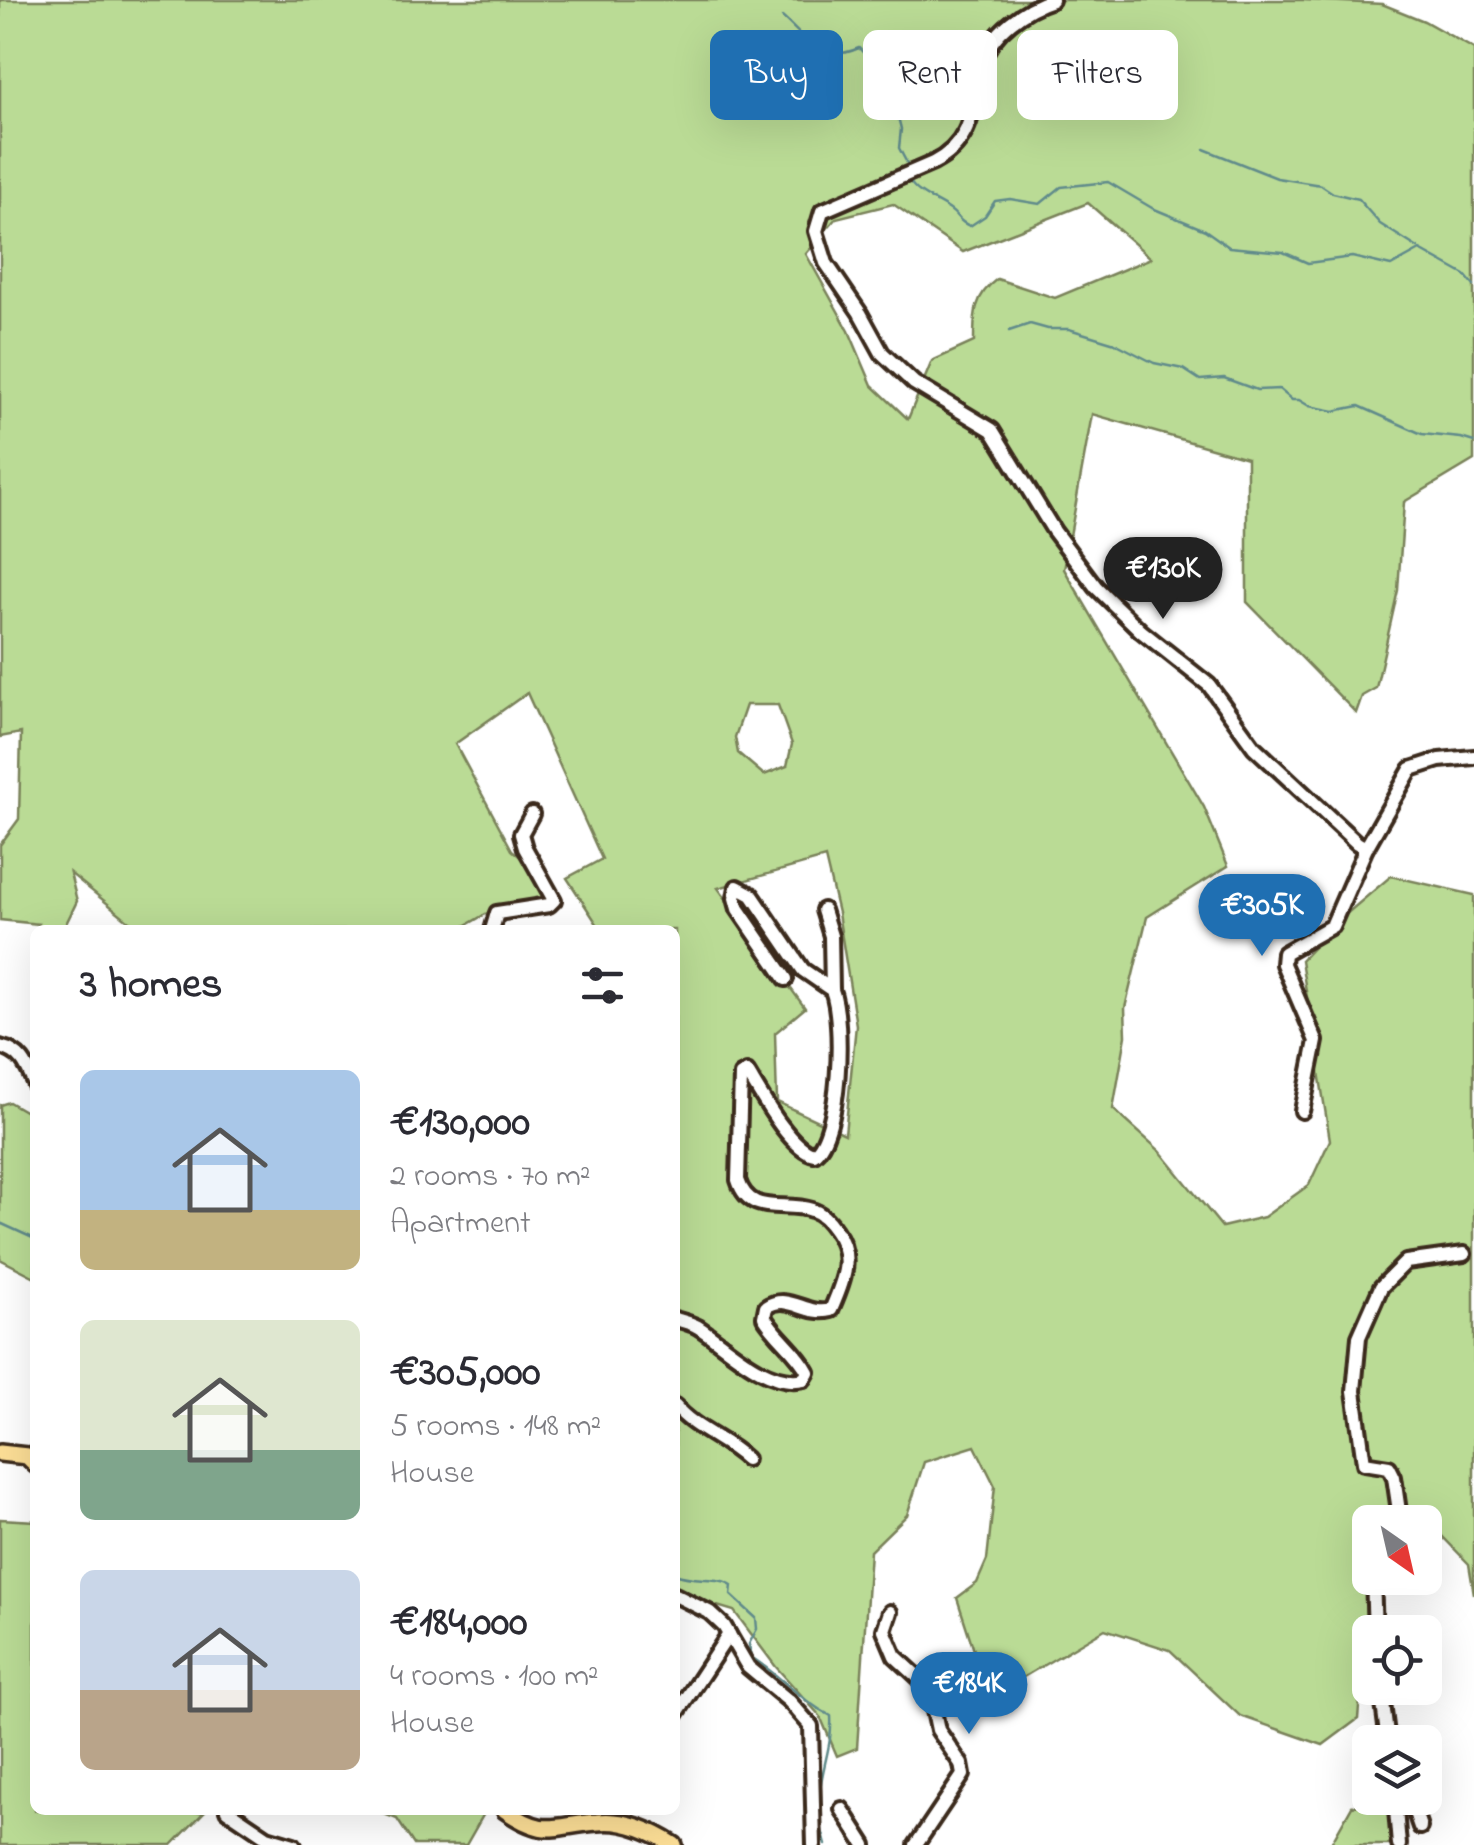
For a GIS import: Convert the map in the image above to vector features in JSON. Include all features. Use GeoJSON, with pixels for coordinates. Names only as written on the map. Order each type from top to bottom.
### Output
{"type":"FeatureCollection","features":[{"type":"Feature","properties":{"kind":"main road"},"geometry":{"type":"LineString","coordinates":[[0,1452],[30,1459]]}},
{"type":"Feature","properties":{"kind":"main road"},"geometry":{"type":"LineString","coordinates":[[515,1815],[542,1829],[614,1822],[656,1833],[674,1845]]}},
{"type":"Feature","properties":{"kind":"street"},"geometry":{"type":"LineString","coordinates":[[1052,0],[1024,11],[989,48],[972,115],[962,139],[950,153],[934,164],[822,211],[816,231],[826,263],[882,353],[914,383],[992,430],[1054,532],[1096,588],[1141,632],[1210,685],[1254,747],[1366,848]]}},
{"type":"Feature","properties":{"kind":"street"},"geometry":{"type":"LineString","coordinates":[[1302,1111],[1316,1041],[1284,964],[1284,954],[1332,926],[1366,848],[1411,769],[1439,760],[1474,757]]}},
{"type":"Feature","properties":{"kind":"street"},"geometry":{"type":"LineString","coordinates":[[493,925],[497,913],[549,905],[554,900],[521,834],[532,814]]}},
{"type":"Feature","properties":{"kind":"street"},"geometry":{"type":"LineString","coordinates":[[786,979],[738,909],[737,887],[752,895],[803,970],[832,990]]}},
{"type":"Feature","properties":{"kind":"street"},"geometry":{"type":"LineString","coordinates":[[680,1320],[696,1325],[734,1356],[758,1369],[796,1381],[804,1379],[808,1372],[800,1357],[771,1328],[764,1317],[766,1307],[787,1301],[817,1314],[832,1310],[842,1284],[848,1259],[844,1240],[827,1218],[810,1209],[765,1207],[742,1192],[738,1180],[742,1074],[748,1072],[774,1116],[806,1152],[814,1154],[822,1147],[830,1124],[840,1027],[832,990],[831,936],[822,910]]}},
{"type":"Feature","properties":{"kind":"street"},"geometry":{"type":"LineString","coordinates":[[0,1048],[14,1050],[30,1072]]}},
{"type":"Feature","properties":{"kind":"street"},"geometry":{"type":"LineString","coordinates":[[1398,1505],[1389,1467],[1364,1463],[1354,1391],[1359,1337],[1381,1286],[1406,1262],[1464,1254]]}},
{"type":"Feature","properties":{"kind":"street"},"geometry":{"type":"LineString","coordinates":[[680,1412],[688,1422],[746,1458]]}},
{"type":"Feature","properties":{"kind":"street"},"geometry":{"type":"LineString","coordinates":[[680,1598],[709,1612],[729,1634],[748,1667],[789,1701],[810,1726],[814,1845]]}},
{"type":"Feature","properties":{"kind":"street"},"geometry":{"type":"LineString","coordinates":[[890,1612],[884,1630],[895,1656],[920,1679],[932,1701],[938,1730],[962,1764],[962,1775],[916,1845]]}},
{"type":"Feature","properties":{"kind":"street"},"geometry":{"type":"LineString","coordinates":[[680,1708],[729,1634]]}},
{"type":"Feature","properties":{"kind":"street"},"geometry":{"type":"LineString","coordinates":[[842,1809],[865,1845]]}},
{"type":"Feature","properties":{"kind":"street"},"geometry":{"type":"LineString","coordinates":[[234,1815],[267,1837],[294,1845]]}},
{"type":"Feature","properties":{"kind":"street"},"geometry":{"type":"LineString","coordinates":[[1396,1815],[1399,1845]]}},
{"type":"Feature","properties":{"kind":"street"},"geometry":{"type":"LineString","coordinates":[[1416,1815],[1420,1827]]}},
{"type":"Feature","properties":{"kind":"green space"},"geometry":{"type":"Polygon","coordinates":[[[0,0],[1303,0],[1382,4],[1424,21],[1474,49],[1474,460],[1404,502],[1398,590],[1376,688],[1362,696],[1356,713],[1247,602],[1247,458],[1092,414],[1064,569],[1204,807],[1228,866],[1147,917],[1125,1008],[1126,1036],[1113,1109],[1160,1151],[1222,1227],[1264,1217],[1309,1185],[1330,1140],[1301,960],[1338,921],[1391,876],[1474,895],[1474,1594],[1469,1564],[1442,1536],[1442,1505],[1352,1505],[1352,1595],[1379,1595],[1372,1615],[1352,1615],[1352,1705],[1359,1705],[1358,1719],[1323,1745],[1240,1716],[1170,1650],[1105,1629],[1010,1685],[982,1675],[957,1598],[977,1583],[987,1560],[995,1486],[975,1446],[924,1462],[907,1515],[870,1551],[857,1748],[837,1756],[820,1716],[734,1611],[694,1599],[680,1590],[680,925],[598,925],[567,878],[602,859],[527,693],[455,744],[512,850],[531,866],[548,894],[541,903],[496,908],[467,925],[134,925],[70,873],[77,901],[65,925],[0,920],[0,845],[19,819],[21,733],[0,737],[0,0]],[[1088,203],[963,252],[893,204],[836,218],[806,254],[849,331],[872,385],[908,419],[932,361],[974,342],[977,306],[997,279],[1055,298],[1151,258],[1088,203]],[[746,705],[735,737],[738,753],[764,775],[787,766],[792,744],[778,705],[746,705]],[[825,858],[718,888],[805,1008],[775,1033],[777,1102],[845,1134],[856,1025],[825,858]]]}},
{"type":"Feature","properties":{"kind":"green space"},"geometry":{"type":"Polygon","coordinates":[[[9,1102],[30,1112],[30,1274],[0,1259],[0,1105],[9,1102]]]}},
{"type":"Feature","properties":{"kind":"green space"},"geometry":{"type":"Polygon","coordinates":[[[0,1519],[30,1521],[30,1815],[201,1815],[172,1845],[0,1845],[0,1519]]]}},
{"type":"Feature","properties":{"kind":"green space"},"geometry":{"type":"Polygon","coordinates":[[[1352,1806],[1352,1815],[1395,1815],[1403,1845],[1330,1845],[1352,1806]]]}},
{"type":"Feature","properties":{"kind":"green space"},"geometry":{"type":"Polygon","coordinates":[[[387,1815],[483,1815],[466,1845],[414,1845],[397,1819],[387,1815]]]}},
{"type":"Feature","properties":{"kind":"waterway"},"geometry":{"type":"LineString","coordinates":[[782,17],[824,52],[834,54],[859,48],[889,81],[901,129],[899,148],[909,167]]}},
{"type":"Feature","properties":{"kind":"waterway"},"geometry":{"type":"LineString","coordinates":[[1204,149],[1277,178],[1321,185],[1333,193],[1358,199],[1380,224],[1418,248]]}},
{"type":"Feature","properties":{"kind":"waterway"},"geometry":{"type":"LineString","coordinates":[[909,180],[970,226],[985,216],[995,201],[1040,204],[1061,187],[1108,182],[1152,208],[1205,230],[1229,247],[1283,252],[1308,263],[1352,257],[1391,266],[1420,250],[1465,275],[1474,286]]}},
{"type":"Feature","properties":{"kind":"waterway"},"geometry":{"type":"LineString","coordinates":[[1009,331],[1030,324],[1069,329],[1115,343],[1154,363],[1183,369],[1200,380],[1224,378],[1257,390],[1279,389],[1292,400],[1334,411],[1359,406],[1422,434],[1474,442]]}},
{"type":"Feature","properties":{"kind":"waterway"},"geometry":{"type":"LineString","coordinates":[[0,1223],[30,1237]]}},
{"type":"Feature","properties":{"kind":"waterway"},"geometry":{"type":"LineString","coordinates":[[680,1575],[732,1585],[731,1595],[756,1618],[757,1629],[749,1644],[751,1657],[831,1716],[819,1801]]}},
{"type":"Feature","properties":{"kind":"waterway"},"geometry":{"type":"LineString","coordinates":[[819,1819],[826,1845]]}}]}
